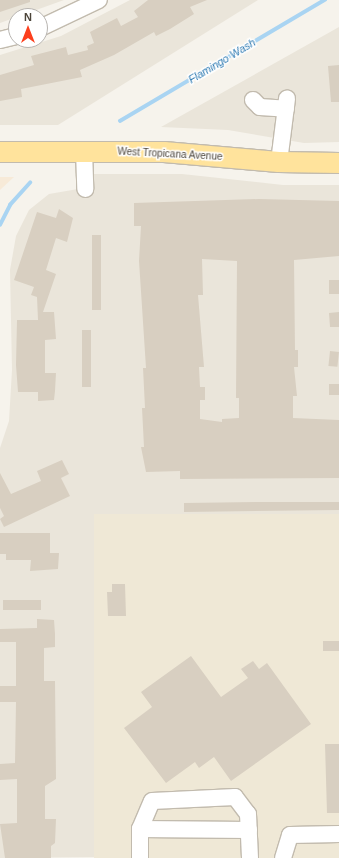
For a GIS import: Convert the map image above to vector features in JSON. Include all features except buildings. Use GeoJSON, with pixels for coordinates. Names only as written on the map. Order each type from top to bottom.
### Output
{"type":"FeatureCollection","features":[{"type":"Feature","properties":{"kind":"main road","name":"West Tropicana Avenue"},"geometry":{"type":"LineString","coordinates":[[0,152],[164,152],[279,162],[339,163]]}},
{"type":"Feature","properties":{"kind":"street"},"geometry":{"type":"LineString","coordinates":[[48,24],[99,0]]}},
{"type":"Feature","properties":{"kind":"street"},"geometry":{"type":"LineString","coordinates":[[253,100],[260,107],[287,104],[279,162]]}},
{"type":"Feature","properties":{"kind":"street"},"geometry":{"type":"LineString","coordinates":[[84,151],[85,189]]}},
{"type":"Feature","properties":{"kind":"street"},"geometry":{"type":"LineString","coordinates":[[140,858],[140,829],[152,801],[235,797],[248,814],[250,858]]}},
{"type":"Feature","properties":{"kind":"street"},"geometry":{"type":"LineString","coordinates":[[140,829],[249,830]]}},
{"type":"Feature","properties":{"kind":"street"},"geometry":{"type":"LineString","coordinates":[[283,858],[290,835],[339,834]]}},
{"type":"Feature","properties":{"kind":"shaded area"},"geometry":{"type":"Polygon","coordinates":[[[0,0],[64,0],[42,8],[8,8],[8,20],[0,23],[0,0]]]}},
{"type":"Feature","properties":{"kind":"shaded area"},"geometry":{"type":"Polygon","coordinates":[[[130,0],[258,0],[58,125],[0,125],[0,55],[22,48],[48,48],[48,40],[61,36],[130,0]]]}},
{"type":"Feature","properties":{"kind":"shaded area"},"geometry":{"type":"Polygon","coordinates":[[[339,27],[339,142],[304,143],[228,130],[161,127],[339,27]]]}},
{"type":"Feature","properties":{"kind":"shaded area"},"geometry":{"type":"Polygon","coordinates":[[[94,174],[182,174],[283,185],[339,185],[339,514],[94,516],[97,857],[0,858],[0,448],[9,421],[12,370],[10,270],[16,236],[29,210],[49,194],[78,189],[79,176],[94,174]]]}},
{"type":"Feature","properties":{"kind":"shaded area"},"geometry":{"type":"Polygon","coordinates":[[[0,177],[14,177],[0,190],[0,177]]]}},
{"type":"Feature","properties":{"kind":"shaded area"},"geometry":{"type":"Polygon","coordinates":[[[94,514],[339,514],[339,858],[94,858],[94,514]]]}},
{"type":"Feature","properties":{"kind":"waterway","name":"Flamingo Wash"},"geometry":{"type":"LineString","coordinates":[[120,121],[325,0]]}},
{"type":"Feature","properties":{"kind":"waterway","name":"Flamingo Wash"},"geometry":{"type":"LineString","coordinates":[[0,225],[10,205],[30,183]]}}]}
